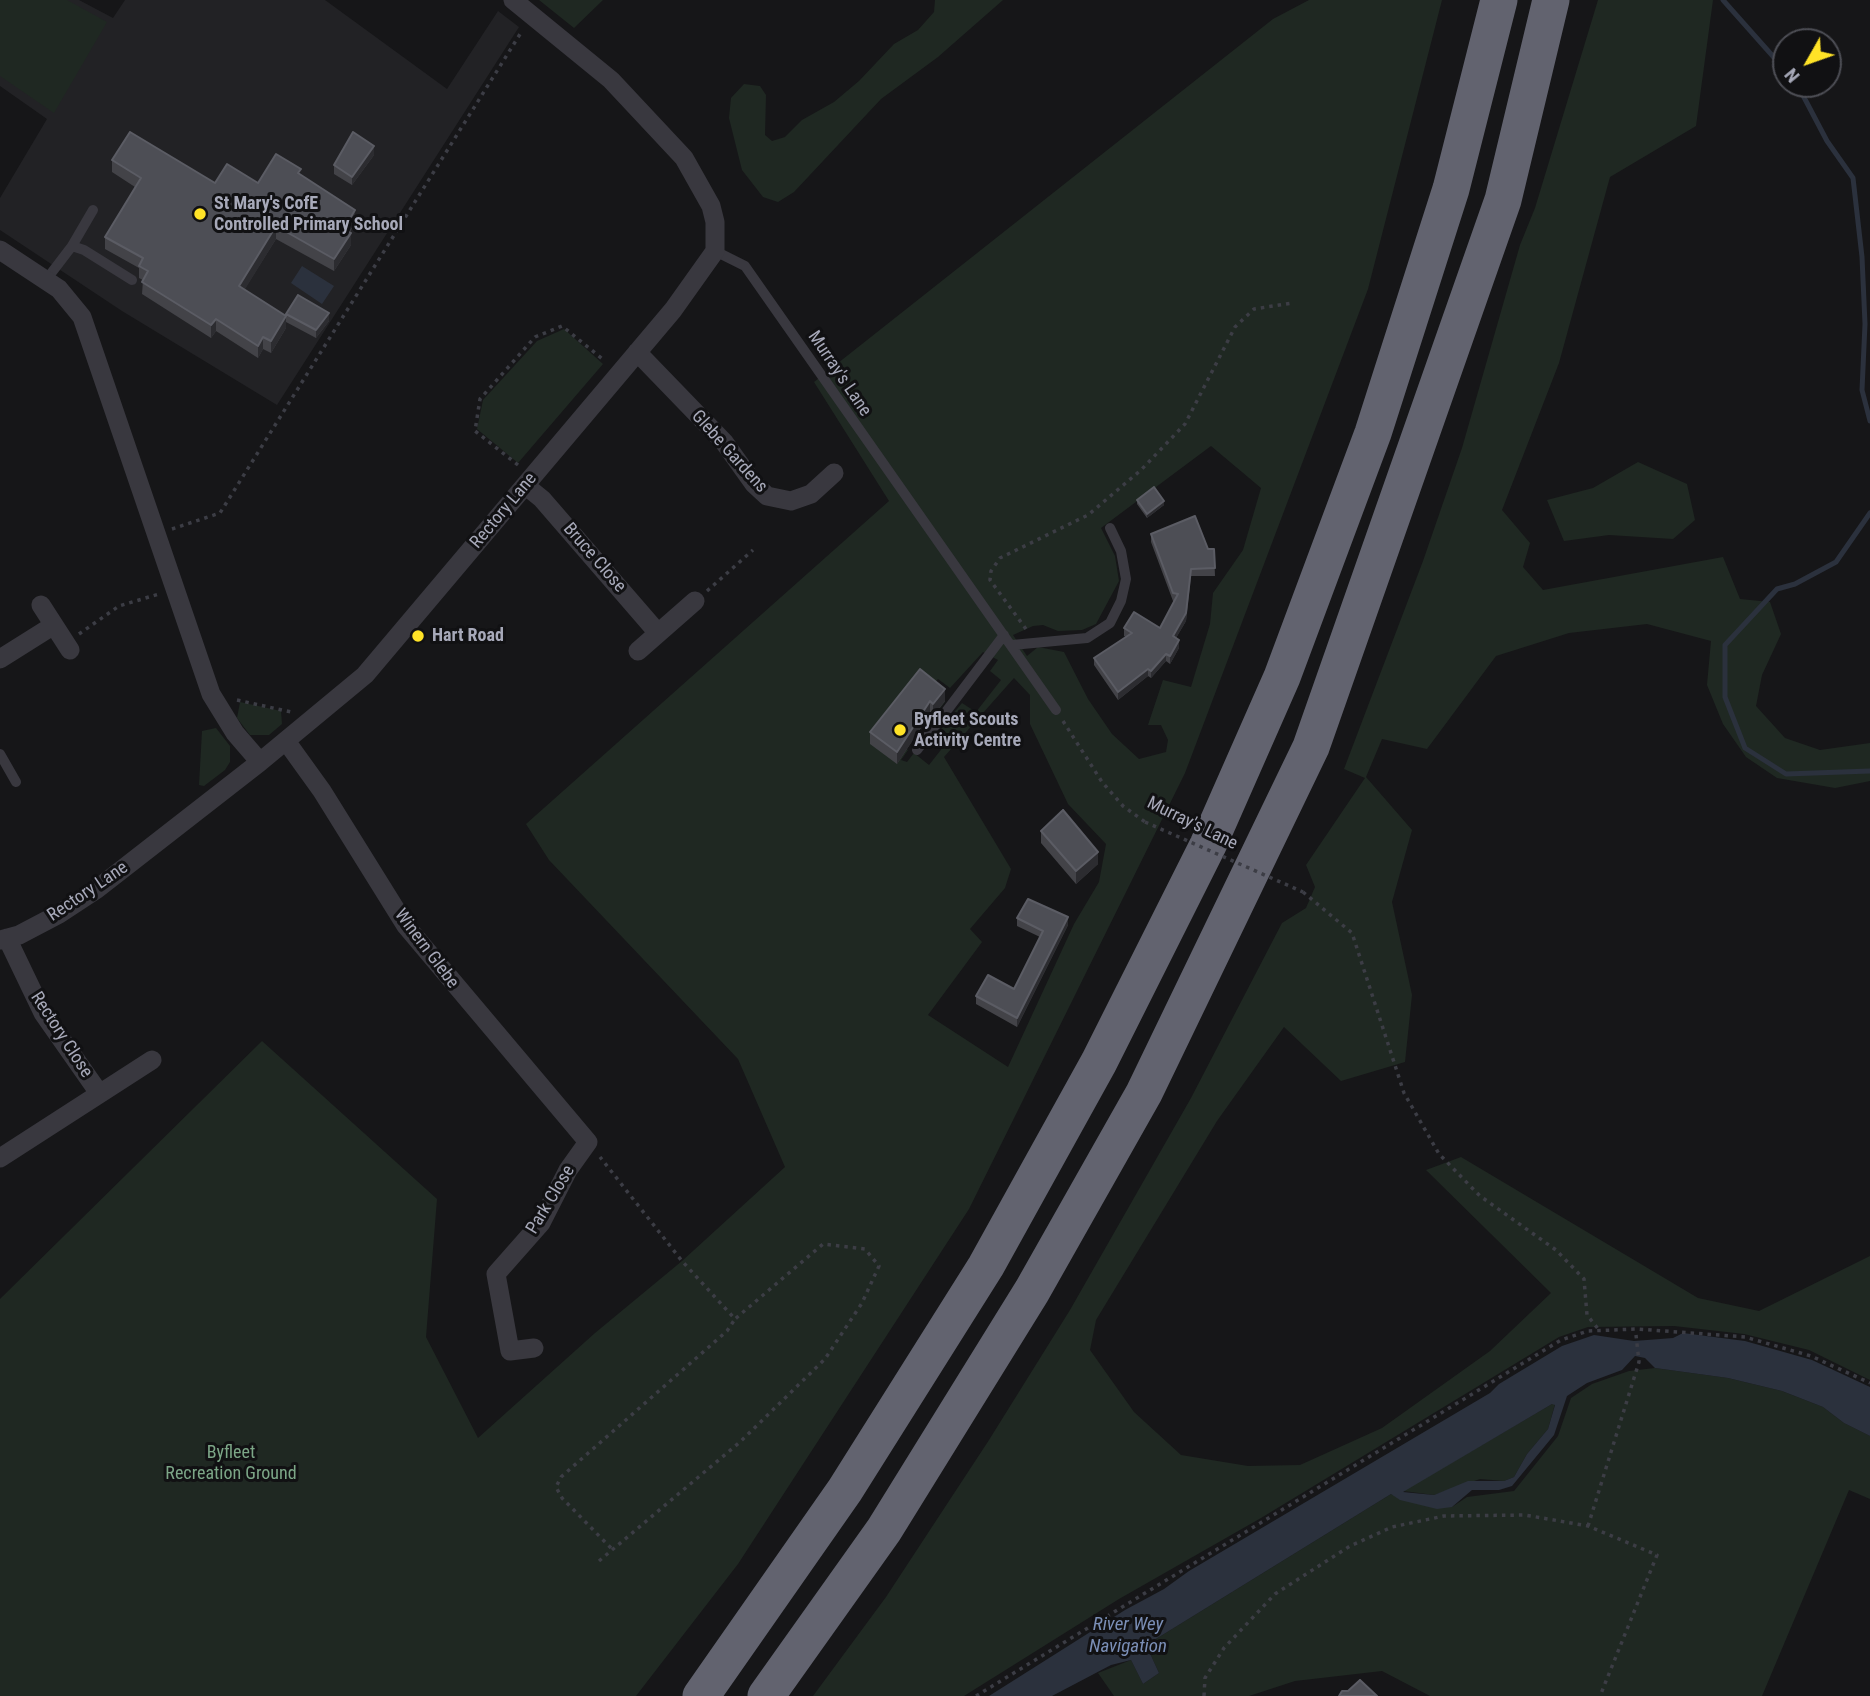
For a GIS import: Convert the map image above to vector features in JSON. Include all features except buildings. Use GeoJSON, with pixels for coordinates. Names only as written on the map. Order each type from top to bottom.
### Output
{"type":"FeatureCollection","features":[{"type":"Feature","properties":{"kind":"highway"},"geometry":{"type":"LineString","coordinates":[[701,1696],[845,1490],[986,1266],[1099,1062],[1208,845],[1282,677],[1373,433],[1451,189],[1499,0]]}},
{"type":"Feature","properties":{"kind":"highway"},"geometry":{"type":"LineString","coordinates":[[766,1696],[884,1530],[1032,1291],[1144,1093],[1311,747],[1503,200],[1551,0]]}},
{"type":"Feature","properties":{"kind":"street"},"geometry":{"type":"LineString","coordinates":[[513,0],[611,80],[684,158],[711,206],[715,222],[715,251]]}},
{"type":"Feature","properties":{"kind":"street"},"geometry":{"type":"LineString","coordinates":[[0,250],[67,297],[82,317],[211,694],[235,733],[260,762]]}},
{"type":"Feature","properties":{"kind":"street","name":"Rectory Lane"},"geometry":{"type":"LineString","coordinates":[[4,939],[59,914],[97,889],[260,762],[365,675],[620,373],[703,271],[715,251]]}},
{"type":"Feature","properties":{"kind":"street","name":"Glebe Gardens"},"geometry":{"type":"LineString","coordinates":[[637,352],[724,442],[754,484],[767,496],[791,501],[811,494],[834,473]]}},
{"type":"Feature","properties":{"kind":"street","name":"Bruce Close"},"geometry":{"type":"LineString","coordinates":[[529,482],[658,633]]}},
{"type":"Feature","properties":{"kind":"street"},"geometry":{"type":"LineString","coordinates":[[638,651],[695,601]]}},
{"type":"Feature","properties":{"kind":"street"},"geometry":{"type":"LineString","coordinates":[[41,605],[68,646]]}},
{"type":"Feature","properties":{"kind":"street"},"geometry":{"type":"LineString","coordinates":[[0,659],[54,625]]}},
{"type":"Feature","properties":{"kind":"street","name":"Winern Glebe"},"geometry":{"type":"LineString","coordinates":[[286,741],[322,791],[406,926],[588,1142]]}},
{"type":"Feature","properties":{"kind":"street","name":"Rectory Close"},"geometry":{"type":"LineString","coordinates":[[4,939],[43,1013],[99,1093]]}},
{"type":"Feature","properties":{"kind":"street","name":"Rectory Close"},"geometry":{"type":"LineString","coordinates":[[0,1158],[152,1060]]}},
{"type":"Feature","properties":{"kind":"street","name":"Park Close"},"geometry":{"type":"LineString","coordinates":[[534,1348],[503,1352],[496,1274],[541,1223],[568,1170],[588,1142]]}},
{"type":"Feature","properties":{"kind":"lane"},"geometry":{"type":"LineString","coordinates":[[46,280],[72,246],[93,210]]}},
{"type":"Feature","properties":{"kind":"lane"},"geometry":{"type":"LineString","coordinates":[[72,246],[84,250],[132,280]]}},
{"type":"Feature","properties":{"kind":"lane","name":"Murray's Lane"},"geometry":{"type":"LineString","coordinates":[[715,251],[745,267],[975,599],[1012,645],[1056,710]]}},
{"type":"Feature","properties":{"kind":"lane"},"geometry":{"type":"LineString","coordinates":[[1012,645],[1087,638],[1110,623],[1121,601],[1126,579],[1121,551],[1110,528]]}},
{"type":"Feature","properties":{"kind":"lane"},"geometry":{"type":"LineString","coordinates":[[918,750],[1004,635]]}},
{"type":"Feature","properties":{"kind":"lane"},"geometry":{"type":"LineString","coordinates":[[0,754],[16,782]]}},
{"type":"Feature","properties":{"kind":"path"},"geometry":{"type":"LineString","coordinates":[[157,534],[220,513],[533,15]]}},
{"type":"Feature","properties":{"kind":"path"},"geometry":{"type":"LineString","coordinates":[[1036,642],[990,580],[991,571],[1000,558],[1088,515],[1141,470],[1185,424],[1235,327],[1254,309],[1292,303]]}},
{"type":"Feature","properties":{"kind":"path"},"geometry":{"type":"LineString","coordinates":[[529,482],[475,431],[480,399],[535,337],[562,326],[620,373]]}},
{"type":"Feature","properties":{"kind":"path"},"geometry":{"type":"LineString","coordinates":[[695,601],[752,550]]}},
{"type":"Feature","properties":{"kind":"path"},"geometry":{"type":"LineString","coordinates":[[68,646],[119,606],[175,589]]}},
{"type":"Feature","properties":{"kind":"path"},"geometry":{"type":"LineString","coordinates":[[211,694],[293,712],[305,726]]}},
{"type":"Feature","properties":{"kind":"path","name":"Murray's Lane"},"geometry":{"type":"LineString","coordinates":[[1056,710],[1102,782],[1123,806],[1145,822],[1303,892],[1352,933],[1404,1093],[1439,1154],[1480,1196],[1556,1250],[1584,1279],[1587,1315],[1599,1330]]}},
{"type":"Feature","properties":{"kind":"path"},"geometry":{"type":"LineString","coordinates":[[588,1142],[682,1261],[735,1319]]}},
{"type":"Feature","properties":{"kind":"path"},"geometry":{"type":"LineString","coordinates":[[599,1561],[611,1548],[740,1442],[825,1359],[862,1303],[879,1266],[865,1249],[823,1244],[735,1319],[706,1350],[561,1477],[556,1487],[562,1498],[611,1548]]}},
{"type":"Feature","properties":{"kind":"path"},"geometry":{"type":"LineString","coordinates":[[976,1696],[1561,1340],[1599,1330],[1682,1331],[1745,1337],[1811,1356],[1870,1383]]}},
{"type":"Feature","properties":{"kind":"path"},"geometry":{"type":"LineString","coordinates":[[1588,1525],[1639,1362],[1636,1335]]}},
{"type":"Feature","properties":{"kind":"path"},"geometry":{"type":"LineString","coordinates":[[1204,1696],[1205,1678],[1224,1648],[1275,1594],[1350,1546],[1392,1527],[1444,1516],[1525,1515],[1588,1525],[1657,1555],[1600,1696]]}},
{"type":"Feature","properties":{"kind":"shaded area","name":"St Mary's CofE Controlled Primary School"},"geometry":{"type":"Polygon","coordinates":[[[0,0],[79,0],[113,18],[125,0],[325,0],[447,89],[498,11],[519,27],[277,405],[122,311],[0,230],[0,198],[47,119],[0,86],[0,0]]]}},
{"type":"Feature","properties":{"kind":"green space"},"geometry":{"type":"Polygon","coordinates":[[[0,0],[67,0],[107,22],[54,113],[0,76],[0,0]]]}},
{"type":"Feature","properties":{"kind":"green space"},"geometry":{"type":"Polygon","coordinates":[[[539,0],[603,0],[574,28],[539,0]]]}},
{"type":"Feature","properties":{"kind":"green space"},"geometry":{"type":"Polygon","coordinates":[[[935,0],[1003,0],[938,57],[881,99],[794,192],[778,202],[763,197],[742,170],[729,118],[731,98],[744,84],[760,86],[766,95],[765,135],[772,141],[785,137],[802,120],[834,102],[859,81],[894,44],[918,30],[934,12],[935,0]]]}},
{"type":"Feature","properties":{"kind":"green space","name":"Byfleet Recreation Ground"},"geometry":{"type":"Polygon","coordinates":[[[1309,0],[1442,0],[1368,289],[1185,773],[969,1209],[738,1564],[636,1696],[0,1696],[0,1299],[262,1041],[437,1199],[426,1337],[478,1438],[595,1333],[682,1261],[785,1167],[738,1059],[549,860],[526,824],[889,501],[814,382],[1273,19],[1309,0]],[[1211,446],[1101,528],[1115,556],[1119,581],[1096,624],[1082,630],[1058,631],[1043,625],[1033,626],[1013,635],[1027,656],[1038,647],[1064,652],[1088,699],[1112,734],[1139,759],[1166,752],[1168,740],[1161,725],[1148,725],[1163,680],[1191,687],[1210,624],[1213,593],[1243,550],[1261,488],[1211,446]],[[983,652],[950,688],[938,679],[929,689],[945,702],[934,716],[930,714],[905,748],[908,750],[901,760],[907,762],[914,753],[929,765],[951,737],[941,728],[962,703],[976,712],[1001,680],[990,671],[998,660],[983,652]],[[1014,678],[944,757],[1011,869],[1005,888],[970,929],[982,942],[928,1015],[1008,1067],[1074,924],[1099,882],[1106,844],[1068,804],[1030,724],[1030,695],[1014,678]]]}},
{"type":"Feature","properties":{"kind":"green space"},"geometry":{"type":"Polygon","coordinates":[[[1598,0],[1713,0],[1696,126],[1610,177],[1559,363],[1502,510],[1530,543],[1523,567],[1543,590],[1723,557],[1740,599],[1770,602],[1781,634],[1762,675],[1756,706],[1785,738],[1820,750],[1870,743],[1870,781],[1835,788],[1777,778],[1746,757],[1723,724],[1707,685],[1711,641],[1647,624],[1569,633],[1496,656],[1427,749],[1382,739],[1366,777],[1412,830],[1392,902],[1412,995],[1405,1062],[1341,1081],[1284,1027],[1217,1121],[1096,1320],[1090,1350],[1134,1412],[1181,1455],[1248,1466],[1300,1465],[1382,1428],[1490,1351],[1551,1293],[1426,1170],[1461,1157],[1698,1298],[1759,1311],[1870,1256],[1870,1380],[1809,1350],[1744,1334],[1674,1326],[1588,1327],[1559,1337],[1261,1518],[1119,1599],[964,1696],[813,1696],[886,1597],[989,1440],[1070,1310],[1191,1098],[1282,923],[1306,908],[1315,887],[1306,865],[1365,778],[1344,769],[1423,561],[1462,448],[1520,245],[1535,208],[1598,0]]]}},
{"type":"Feature","properties":{"kind":"green space"},"geometry":{"type":"Polygon","coordinates":[[[564,329],[603,364],[518,463],[477,429],[483,400],[537,341],[564,329]]]}},
{"type":"Feature","properties":{"kind":"green space"},"geometry":{"type":"Polygon","coordinates":[[[1638,462],[1687,484],[1695,520],[1673,539],[1609,535],[1564,541],[1547,500],[1593,488],[1638,462]]]}},
{"type":"Feature","properties":{"kind":"green space"},"geometry":{"type":"Polygon","coordinates":[[[240,702],[281,711],[282,724],[269,735],[250,735],[237,718],[240,702]]]}},
{"type":"Feature","properties":{"kind":"green space"},"geometry":{"type":"Polygon","coordinates":[[[216,728],[230,746],[230,762],[225,770],[204,786],[199,785],[202,731],[216,728]]]}},
{"type":"Feature","properties":{"kind":"green space"},"geometry":{"type":"Polygon","coordinates":[[[1655,1368],[1728,1378],[1782,1391],[1823,1407],[1844,1423],[1870,1436],[1870,1499],[1849,1490],[1762,1696],[1430,1696],[1382,1671],[1295,1681],[1249,1696],[1114,1696],[1098,1673],[1131,1660],[1143,1684],[1159,1673],[1148,1649],[1151,1642],[1391,1494],[1452,1507],[1467,1497],[1514,1491],[1558,1436],[1571,1398],[1592,1384],[1629,1371],[1655,1368]]]}},
{"type":"Feature","properties":{"kind":"green space"},"geometry":{"type":"Polygon","coordinates":[[[1555,1404],[1548,1429],[1527,1454],[1514,1477],[1504,1481],[1480,1479],[1434,1495],[1403,1491],[1555,1404]]]}},
{"type":"Feature","properties":{"kind":"water"},"geometry":{"type":"Polygon","coordinates":[[[302,266],[334,286],[322,304],[291,283],[302,266]]]}},
{"type":"Feature","properties":{"kind":"water","name":"River Wey Navigation"},"geometry":{"type":"Polygon","coordinates":[[[1683,1333],[1745,1341],[1812,1360],[1870,1387],[1870,1436],[1844,1423],[1823,1407],[1782,1391],[1728,1378],[1655,1368],[1645,1358],[1635,1356],[1622,1370],[1587,1383],[1567,1396],[1554,1435],[1512,1486],[1499,1490],[1472,1490],[1452,1507],[1437,1509],[1400,1500],[1391,1494],[1151,1642],[1148,1649],[1159,1673],[1143,1684],[1131,1660],[1111,1665],[1052,1696],[989,1696],[1189,1571],[1490,1393],[1499,1384],[1562,1346],[1594,1335],[1634,1341],[1673,1338],[1683,1333]],[[1552,1404],[1403,1492],[1434,1495],[1468,1481],[1504,1481],[1514,1477],[1527,1454],[1548,1429],[1555,1405],[1552,1404]]]}},
{"type":"Feature","properties":{"kind":"waterway"},"geometry":{"type":"LineString","coordinates":[[1723,0],[1772,55]]}},
{"type":"Feature","properties":{"kind":"waterway"},"geometry":{"type":"LineString","coordinates":[[1804,98],[1827,141],[1853,178],[1862,257],[1865,324],[1862,390],[1870,421]]}},
{"type":"Feature","properties":{"kind":"waterway"},"geometry":{"type":"LineString","coordinates":[[1870,513],[1836,562],[1795,584],[1777,589],[1725,645],[1725,697],[1745,748],[1786,774],[1870,771]]}},
{"type":"Feature","properties":{"kind":"place","name":"St Mary's CofE Controlled Primary School"},"geometry":{"type":"Point","coordinates":[200,214]}},
{"type":"Feature","properties":{"kind":"place","name":"Hart Road"},"geometry":{"type":"Point","coordinates":[418,636]}},
{"type":"Feature","properties":{"kind":"place","name":"Byfleet Scouts Activity Centre"},"geometry":{"type":"Point","coordinates":[900,730]}}]}
